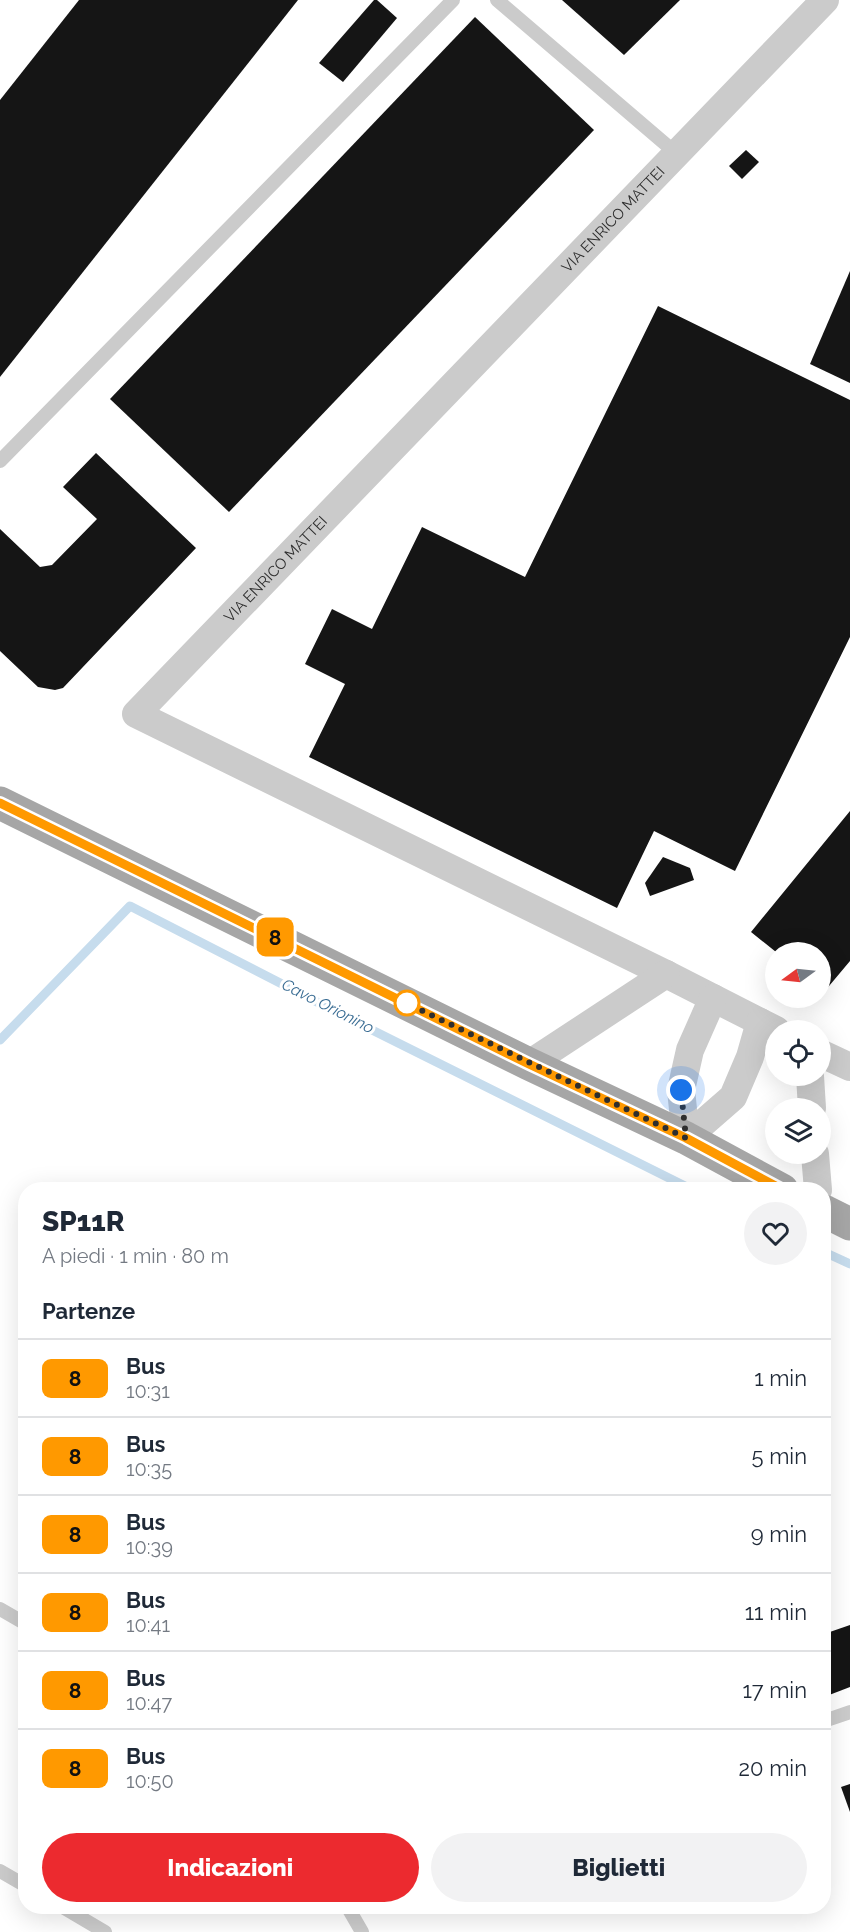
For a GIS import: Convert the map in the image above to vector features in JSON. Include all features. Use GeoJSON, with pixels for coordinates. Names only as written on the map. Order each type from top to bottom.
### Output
{"type":"FeatureCollection","features":[{"type":"Feature","properties":{"kind":"main road"},"geometry":{"type":"LineString","coordinates":[[0,803],[529,1064],[686,1138],[768,1182]]}},
{"type":"Feature","properties":{"kind":"main road"},"geometry":{"type":"LineString","coordinates":[[831,1214],[850,1224]]}},
{"type":"Feature","properties":{"kind":"street","name":"VIA ENRICO MATTEI"},"geometry":{"type":"LineString","coordinates":[[765,1024],[136,714],[825,0]]}},
{"type":"Feature","properties":{"kind":"street"},"geometry":{"type":"LineString","coordinates":[[529,1064],[666,974]]}},
{"type":"Feature","properties":{"kind":"street"},"geometry":{"type":"LineString","coordinates":[[686,1138],[681,1090],[690,1050],[713,998]]}},
{"type":"Feature","properties":{"kind":"street"},"geometry":{"type":"LineString","coordinates":[[686,1138],[733,1097],[750,1057],[765,1031]]}},
{"type":"Feature","properties":{"kind":"street"},"geometry":{"type":"LineString","coordinates":[[831,1058],[850,1067]]}},
{"type":"Feature","properties":{"kind":"street"},"geometry":{"type":"LineString","coordinates":[[816,1164],[817,1182]]}},
{"type":"Feature","properties":{"kind":"lane"},"geometry":{"type":"LineString","coordinates":[[0,461],[453,0]]}},
{"type":"Feature","properties":{"kind":"lane"},"geometry":{"type":"LineString","coordinates":[[497,0],[677,154]]}},
{"type":"Feature","properties":{"kind":"lane"},"geometry":{"type":"LineString","coordinates":[[0,1610],[18,1620]]}},
{"type":"Feature","properties":{"kind":"lane"},"geometry":{"type":"LineString","coordinates":[[831,1719],[850,1712]]}},
{"type":"Feature","properties":{"kind":"lane"},"geometry":{"type":"LineString","coordinates":[[0,1871],[18,1881]]}},
{"type":"Feature","properties":{"kind":"lane"},"geometry":{"type":"LineString","coordinates":[[75,1914],[105,1932]]}},
{"type":"Feature","properties":{"kind":"lane"},"geometry":{"type":"LineString","coordinates":[[352,1914],[362,1932]]}},
{"type":"Feature","properties":{"kind":"building"},"geometry":{"type":"Polygon","coordinates":[[[79,0],[298,0],[0,377],[0,100],[79,0]]]}},
{"type":"Feature","properties":{"kind":"building"},"geometry":{"type":"Polygon","coordinates":[[[374,0],[377,0],[397,18],[343,82],[319,63],[374,0]]]}},
{"type":"Feature","properties":{"kind":"building"},"geometry":{"type":"Polygon","coordinates":[[[562,0],[680,0],[624,55],[562,0]]]}},
{"type":"Feature","properties":{"kind":"building"},"geometry":{"type":"Polygon","coordinates":[[[475,17],[594,130],[229,512],[110,399],[475,17]]]}},
{"type":"Feature","properties":{"kind":"building"},"geometry":{"type":"Polygon","coordinates":[[[746,150],[759,162],[742,179],[729,166],[746,150]]]}},
{"type":"Feature","properties":{"kind":"building"},"geometry":{"type":"Polygon","coordinates":[[[850,271],[850,383],[810,364],[850,271]]]}},
{"type":"Feature","properties":{"kind":"building"},"geometry":{"type":"Polygon","coordinates":[[[658,306],[850,400],[850,637],[735,871],[654,831],[617,908],[309,757],[345,684],[305,664],[332,609],[372,629],[422,527],[525,577],[658,306]]]}},
{"type":"Feature","properties":{"kind":"building"},"geometry":{"type":"Polygon","coordinates":[[[96,453],[196,548],[63,688],[55,690],[38,687],[0,651],[0,529],[40,567],[52,565],[97,519],[63,487],[96,453]]]}},
{"type":"Feature","properties":{"kind":"building"},"geometry":{"type":"Polygon","coordinates":[[[850,811],[850,961],[831,984],[831,942],[765,943],[751,932],[850,811]]]}},
{"type":"Feature","properties":{"kind":"building"},"geometry":{"type":"Polygon","coordinates":[[[663,857],[690,868],[694,880],[650,896],[645,883],[663,857]]]}},
{"type":"Feature","properties":{"kind":"building"},"geometry":{"type":"Polygon","coordinates":[[[850,1625],[850,1687],[831,1694],[831,1632],[850,1625]]]}},
{"type":"Feature","properties":{"kind":"building"},"geometry":{"type":"Polygon","coordinates":[[[850,1784],[850,1812],[841,1787],[850,1784]]]}},
{"type":"Feature","properties":{"kind":"waterway","name":"Cavo Orionino"},"geometry":{"type":"LineString","coordinates":[[0,1040],[130,906],[677,1182]]}},
{"type":"Feature","properties":{"kind":"waterway","name":"Cavo Orionino"},"geometry":{"type":"LineString","coordinates":[[831,1255],[850,1264]]}},
{"type":"Feature","properties":{"kind":"bus line","name":"8"},"geometry":{"type":"LineString","coordinates":[[0,803],[529,1064],[686,1138],[768,1182]]}},
{"type":"Feature","properties":{"kind":"route"},"geometry":{"type":"LineString","coordinates":[[407,1003],[400,1000],[686,1138],[681,1090]]}}]}
